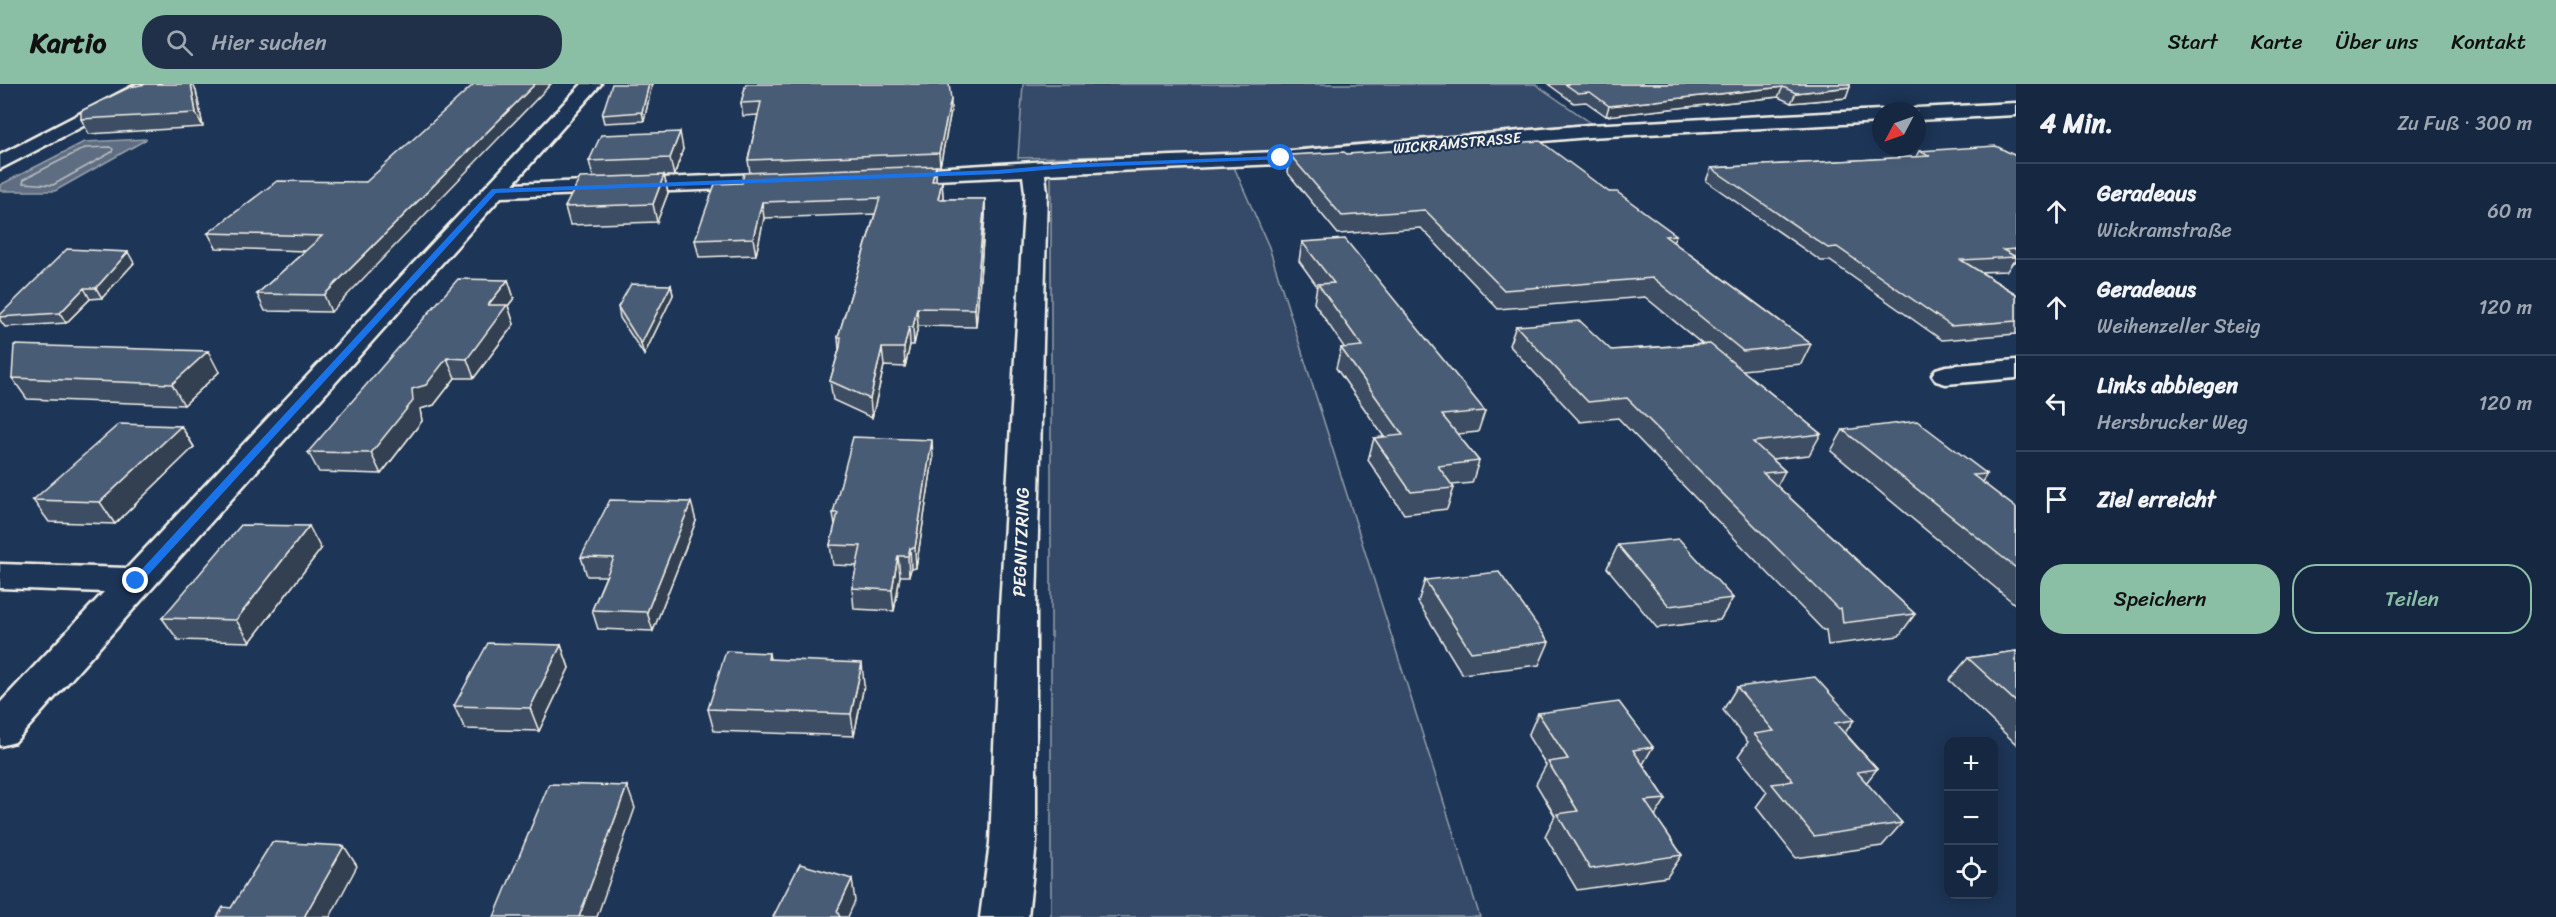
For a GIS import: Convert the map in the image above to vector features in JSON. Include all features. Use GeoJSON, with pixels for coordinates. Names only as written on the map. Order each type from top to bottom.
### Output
{"type":"FeatureCollection","features":[{"type":"Feature","properties":{"kind":"street"},"geometry":{"type":"LineString","coordinates":[[0,163],[151,84]]}},
{"type":"Feature","properties":{"kind":"street"},"geometry":{"type":"LineString","coordinates":[[0,730],[592,84]]}},
{"type":"Feature","properties":{"kind":"street"},"geometry":{"type":"LineString","coordinates":[[1926,114],[2016,109]]}},
{"type":"Feature","properties":{"kind":"street","name":"WICKRAMSTRASSE"},"geometry":{"type":"LineString","coordinates":[[877,176],[1281,158],[1589,131],[1872,116]]}},
{"type":"Feature","properties":{"kind":"street","name":"PEGNITZRING"},"geometry":{"type":"LineString","coordinates":[[1004,917],[1013,843],[1018,607],[1036,192],[1033,168]]}},
{"type":"Feature","properties":{"kind":"street"},"geometry":{"type":"LineString","coordinates":[[494,191],[805,179]]}},
{"type":"Feature","properties":{"kind":"street"},"geometry":{"type":"LineString","coordinates":[[1946,375],[2016,369]]}},
{"type":"Feature","properties":{"kind":"street"},"geometry":{"type":"LineString","coordinates":[[0,576],[136,581]]}},
{"type":"Feature","properties":{"kind":"shaded area"},"geometry":{"type":"Polygon","coordinates":[[[1023,84],[1535,84],[1591,123],[1232,154],[1018,158],[1023,84]]]}},
{"type":"Feature","properties":{"kind":"shaded area"},"geometry":{"type":"Polygon","coordinates":[[[1234,167],[1269,247],[1480,917],[1051,917],[1051,170],[1234,167]]]}},
{"type":"Feature","properties":{"kind":"water"},"geometry":{"type":"Polygon","coordinates":[[[147,139],[55,191],[0,191],[0,185],[84,142],[147,139]]]}},
{"type":"Feature","properties":{"kind":"building"},"geometry":{"type":"Polygon","coordinates":[[[146,84],[191,84],[196,113],[81,119],[81,111],[130,87],[146,84]]]}},
{"type":"Feature","properties":{"kind":"building"},"geometry":{"type":"Polygon","coordinates":[[[474,84],[535,84],[324,295],[257,294],[322,236],[208,233],[277,181],[366,182],[474,84]]]}},
{"type":"Feature","properties":{"kind":"building"},"geometry":{"type":"Polygon","coordinates":[[[612,84],[649,84],[642,112],[602,115],[612,84]]]}},
{"type":"Feature","properties":{"kind":"building"},"geometry":{"type":"Polygon","coordinates":[[[746,84],[949,84],[951,99],[939,153],[748,160],[761,102],[741,103],[746,84]]]}},
{"type":"Feature","properties":{"kind":"building"},"geometry":{"type":"Polygon","coordinates":[[[1565,84],[1850,84],[1850,87],[1796,93],[1783,87],[1609,106],[1590,92],[1578,93],[1565,84]]]}},
{"type":"Feature","properties":{"kind":"building"},"geometry":{"type":"Polygon","coordinates":[[[680,132],[670,158],[589,161],[601,135],[680,132]]]}},
{"type":"Feature","properties":{"kind":"building"},"geometry":{"type":"Polygon","coordinates":[[[1540,141],[1609,192],[1617,192],[1676,235],[1665,236],[1811,344],[1743,351],[1653,278],[1504,290],[1425,210],[1342,216],[1290,155],[1344,152],[1347,154],[1540,141]]]}},
{"type":"Feature","properties":{"kind":"building"},"geometry":{"type":"Polygon","coordinates":[[[1996,146],[2016,156],[2016,249],[2003,250],[2016,257],[1961,260],[2016,294],[2016,321],[1951,326],[1837,247],[1828,248],[1711,168],[1930,156],[1926,154],[1926,151],[1996,146]]]}},
{"type":"Feature","properties":{"kind":"building"},"geometry":{"type":"Polygon","coordinates":[[[936,166],[932,181],[942,181],[938,199],[985,199],[975,309],[917,308],[913,327],[909,327],[904,348],[882,348],[870,399],[830,381],[840,347],[841,337],[838,337],[880,198],[762,202],[753,238],[695,240],[715,184],[742,183],[744,173],[936,166]]]}},
{"type":"Feature","properties":{"kind":"building"},"geometry":{"type":"Polygon","coordinates":[[[664,175],[653,204],[565,207],[580,178],[664,175]]]}},
{"type":"Feature","properties":{"kind":"building"},"geometry":{"type":"Polygon","coordinates":[[[1345,239],[1485,411],[1442,415],[1479,461],[1438,466],[1454,488],[1411,492],[1374,438],[1403,435],[1341,348],[1362,346],[1318,284],[1334,283],[1302,242],[1345,239]]]}},
{"type":"Feature","properties":{"kind":"building"},"geometry":{"type":"Polygon","coordinates":[[[67,249],[128,252],[96,288],[84,288],[60,313],[0,317],[0,315],[67,249]]]}},
{"type":"Feature","properties":{"kind":"building"},"geometry":{"type":"Polygon","coordinates":[[[458,279],[508,280],[488,305],[507,305],[467,359],[447,358],[426,385],[412,389],[413,401],[371,453],[308,452],[458,279]]]}},
{"type":"Feature","properties":{"kind":"building"},"geometry":{"type":"Polygon","coordinates":[[[631,284],[671,285],[641,344],[618,307],[631,284]]]}},
{"type":"Feature","properties":{"kind":"building"},"geometry":{"type":"Polygon","coordinates":[[[1580,321],[1611,350],[1710,344],[1821,434],[1753,442],[1785,471],[1763,473],[1915,614],[1843,623],[1841,608],[1838,609],[1627,398],[1588,402],[1516,326],[1580,321]]]}},
{"type":"Feature","properties":{"kind":"building"},"geometry":{"type":"Polygon","coordinates":[[[14,345],[208,351],[172,384],[12,378],[14,345]]]}},
{"type":"Feature","properties":{"kind":"building"},"geometry":{"type":"Polygon","coordinates":[[[1917,421],[1987,474],[1973,475],[2016,508],[2016,568],[1843,430],[1917,421]]]}},
{"type":"Feature","properties":{"kind":"building"},"geometry":{"type":"Polygon","coordinates":[[[119,424],[181,426],[100,502],[33,500],[119,424]]]}},
{"type":"Feature","properties":{"kind":"building"},"geometry":{"type":"Polygon","coordinates":[[[853,437],[932,440],[915,548],[910,548],[908,556],[898,556],[892,590],[852,588],[861,546],[830,545],[838,513],[833,513],[853,437]]]}},
{"type":"Feature","properties":{"kind":"building"},"geometry":{"type":"Polygon","coordinates":[[[610,500],[691,502],[647,612],[592,610],[614,558],[581,557],[610,500]]]}},
{"type":"Feature","properties":{"kind":"building"},"geometry":{"type":"Polygon","coordinates":[[[241,525],[309,526],[236,620],[162,618],[241,525]]]}},
{"type":"Feature","properties":{"kind":"building"},"geometry":{"type":"Polygon","coordinates":[[[1679,539],[1733,598],[1669,606],[1618,545],[1679,539]]]}},
{"type":"Feature","properties":{"kind":"building"},"geometry":{"type":"Polygon","coordinates":[[[1499,572],[1549,642],[1471,652],[1425,580],[1499,572]]]}},
{"type":"Feature","properties":{"kind":"building"},"geometry":{"type":"Polygon","coordinates":[[[488,643],[561,645],[530,708],[454,706],[488,643]]]}},
{"type":"Feature","properties":{"kind":"building"},"geometry":{"type":"Polygon","coordinates":[[[726,651],[769,653],[768,659],[862,663],[851,714],[708,709],[726,651]]]}},
{"type":"Feature","properties":{"kind":"building"},"geometry":{"type":"Polygon","coordinates":[[[2016,651],[2016,702],[1968,658],[2016,651]]]}},
{"type":"Feature","properties":{"kind":"building"},"geometry":{"type":"Polygon","coordinates":[[[1815,677],[1854,720],[1835,723],[1877,769],[1857,772],[1902,823],[1814,836],[1772,784],[1793,781],[1754,734],[1774,731],[1737,687],[1815,677]]]}},
{"type":"Feature","properties":{"kind":"building"},"geometry":{"type":"Polygon","coordinates":[[[1619,702],[1653,747],[1633,750],[1666,799],[1645,801],[1682,855],[1590,869],[1557,814],[1578,811],[1548,762],[1568,759],[1538,713],[1619,702]]]}},
{"type":"Feature","properties":{"kind":"building"},"geometry":{"type":"Polygon","coordinates":[[[549,784],[627,786],[579,917],[494,917],[549,784]]]}},
{"type":"Feature","properties":{"kind":"building"},"geometry":{"type":"Polygon","coordinates":[[[272,842],[344,846],[304,917],[217,917],[223,907],[231,908],[272,842]]]}},
{"type":"Feature","properties":{"kind":"building"},"geometry":{"type":"Polygon","coordinates":[[[800,864],[852,879],[837,911],[840,917],[773,917],[800,864]]]}},
{"type":"Feature","properties":{"kind":"route"},"geometry":{"type":"LineString","coordinates":[[136,581],[494,191],[998,172],[1066,166],[1281,158]]}}]}
